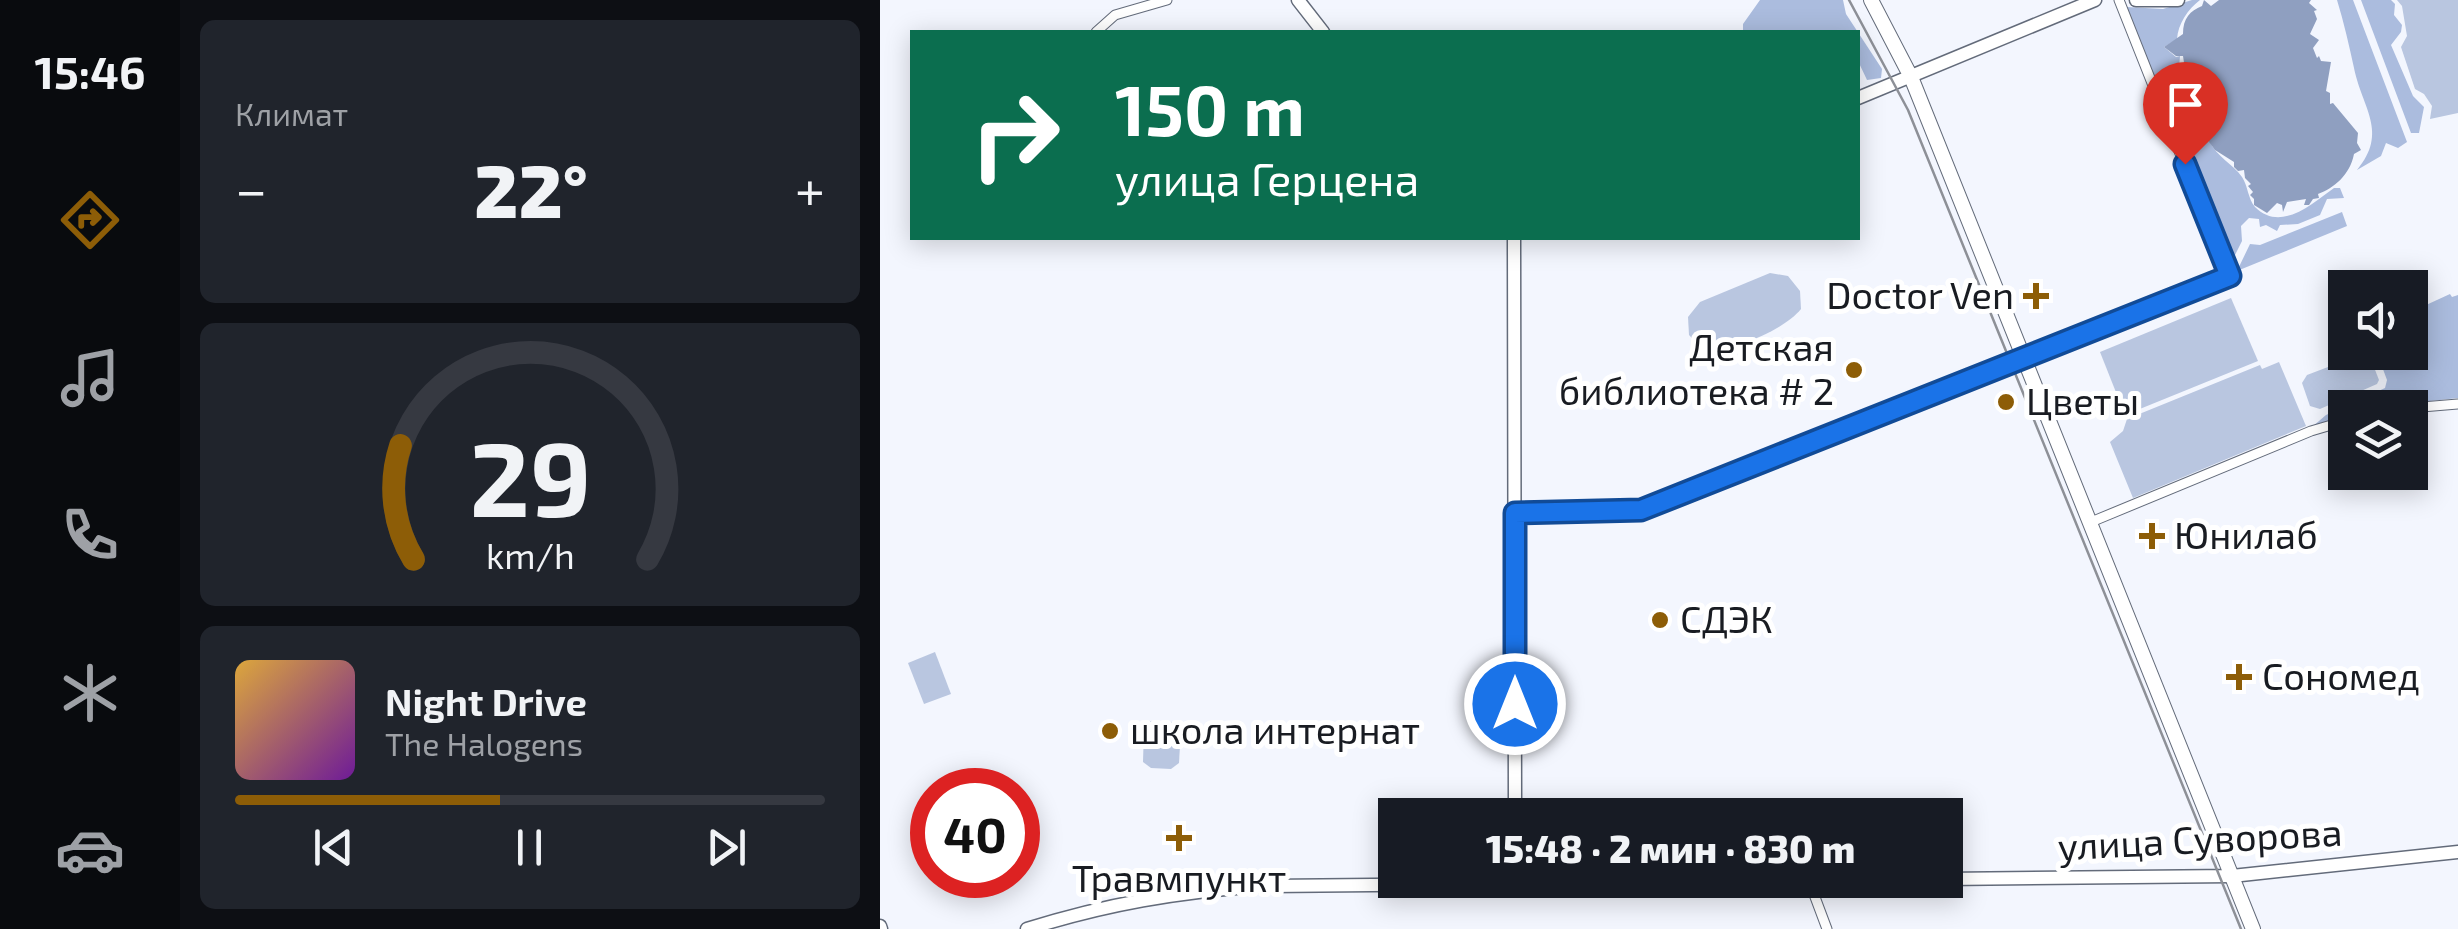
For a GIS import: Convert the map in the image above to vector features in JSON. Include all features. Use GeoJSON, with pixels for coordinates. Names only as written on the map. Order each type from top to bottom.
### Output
{"type":"FeatureCollection","features":[{"type":"Feature","properties":{"kind":"main road"},"geometry":{"type":"LineString","coordinates":[[1871,0],[1911,77],[2253,929]]}},
{"type":"Feature","properties":{"kind":"street"},"geometry":{"type":"LineString","coordinates":[[1098,30],[1115,15],[1167,0]]}},
{"type":"Feature","properties":{"kind":"street"},"geometry":{"type":"LineString","coordinates":[[1298,0],[1321,30]]}},
{"type":"Feature","properties":{"kind":"street"},"geometry":{"type":"LineString","coordinates":[[1860,97],[2095,0]]}},
{"type":"Feature","properties":{"kind":"street"},"geometry":{"type":"LineString","coordinates":[[1515,513],[1641,510],[2230,276],[2119,0]]}},
{"type":"Feature","properties":{"kind":"street"},"geometry":{"type":"LineString","coordinates":[[2136,0],[2178,0]]}},
{"type":"Feature","properties":{"kind":"street"},"geometry":{"type":"LineString","coordinates":[[1514,240],[1515,798]]}},
{"type":"Feature","properties":{"kind":"street"},"geometry":{"type":"LineString","coordinates":[[2428,406],[2458,404]]}},
{"type":"Feature","properties":{"kind":"street"},"geometry":{"type":"LineString","coordinates":[[2091,522],[2328,425]]}},
{"type":"Feature","properties":{"kind":"street","name":"улица Суворова"},"geometry":{"type":"LineString","coordinates":[[1963,879],[2232,876],[2458,852]]}},
{"type":"Feature","properties":{"kind":"street"},"geometry":{"type":"LineString","coordinates":[[1027,929],[1180,892],[1378,884]]}},
{"type":"Feature","properties":{"kind":"street"},"geometry":{"type":"LineString","coordinates":[[1815,898],[1828,929]]}},
{"type":"Feature","properties":{"kind":"shaded area"},"geometry":{"type":"Polygon","coordinates":[[[1760,0],[1843,0],[1846,14],[1857,30],[1743,30],[1760,0]]]}},
{"type":"Feature","properties":{"kind":"shaded area"},"geometry":{"type":"Polygon","coordinates":[[[2200,0],[2184,17],[2177,39],[2164,47],[2180,56],[2173,77],[2182,83],[2187,106],[2177,114],[2179,118],[2189,122],[2193,133],[2210,142],[2238,172],[2253,204],[2265,214],[2275,217],[2296,213],[2334,188],[2340,188],[2344,198],[2327,199],[2320,215],[2298,224],[2280,225],[2277,231],[2266,225],[2260,227],[2259,219],[2249,218],[2241,226],[2242,241],[2229,267],[2127,7],[2163,9],[2200,0]]]}},
{"type":"Feature","properties":{"kind":"shaded area"},"geometry":{"type":"Polygon","coordinates":[[[2204,0],[2211,6],[2219,0],[2311,0],[2309,3],[2317,10],[2310,34],[2319,40],[2313,48],[2317,58],[2331,62],[2326,91],[2330,93],[2330,104],[2358,133],[2361,150],[2354,154],[2340,180],[2309,205],[2304,205],[2306,199],[2287,202],[2283,212],[2282,205],[2277,203],[2267,213],[2254,205],[2244,170],[2238,171],[2234,162],[2215,150],[2201,131],[2193,132],[2195,125],[2181,117],[2189,106],[2184,81],[2174,76],[2185,69],[2183,56],[2164,47],[2183,34],[2188,16],[2204,0]]]}},
{"type":"Feature","properties":{"kind":"shaded area"},"geometry":{"type":"Polygon","coordinates":[[[2337,0],[2353,0],[2407,142],[2398,148],[2386,143],[2381,156],[2357,170],[2371,144],[2372,132],[2337,0]]]}},
{"type":"Feature","properties":{"kind":"shaded area"},"geometry":{"type":"Polygon","coordinates":[[[2361,0],[2391,0],[2395,4],[2394,15],[2402,25],[2391,45],[2413,96],[2424,107],[2419,133],[2411,133],[2361,0]]]}},
{"type":"Feature","properties":{"kind":"shaded area"},"geometry":{"type":"Polygon","coordinates":[[[2397,0],[2458,0],[2458,113],[2430,119],[2432,106],[2415,89],[2401,47],[2407,36],[2402,6],[2397,0]]]}},
{"type":"Feature","properties":{"kind":"shaded area"},"geometry":{"type":"Polygon","coordinates":[[[1860,35],[1882,69],[1881,78],[1867,80],[1860,65],[1860,35]]]}},
{"type":"Feature","properties":{"kind":"shaded area"},"geometry":{"type":"Polygon","coordinates":[[[2342,212],[2347,226],[2237,271],[2250,244],[2260,245],[2342,212]]]}},
{"type":"Feature","properties":{"kind":"shaded area"},"geometry":{"type":"Polygon","coordinates":[[[1770,273],[1788,276],[1800,291],[1801,309],[1782,325],[1756,338],[1728,348],[1703,350],[1689,335],[1688,317],[1700,302],[1770,273]]]}},
{"type":"Feature","properties":{"kind":"shaded area"},"geometry":{"type":"Polygon","coordinates":[[[2450,294],[2458,295],[2458,398],[2428,401],[2428,390],[2381,390],[2387,380],[2383,370],[2428,370],[2428,304],[2450,294]]]}},
{"type":"Feature","properties":{"kind":"shaded area"},"geometry":{"type":"Polygon","coordinates":[[[2231,298],[2258,361],[2125,415],[2100,352],[2231,298]]]}},
{"type":"Feature","properties":{"kind":"shaded area"},"geometry":{"type":"Polygon","coordinates":[[[2279,362],[2306,426],[2133,498],[2110,442],[2123,431],[2127,419],[2260,365],[2262,369],[2279,362]]]}},
{"type":"Feature","properties":{"kind":"shaded area"},"geometry":{"type":"Polygon","coordinates":[[[2328,367],[2328,370],[2375,370],[2379,380],[2363,390],[2328,390],[2328,405],[2320,409],[2310,406],[2302,383],[2307,375],[2328,367]]]}},
{"type":"Feature","properties":{"kind":"shaded area"},"geometry":{"type":"Polygon","coordinates":[[[2326,415],[2328,422],[2312,427],[2326,415]]]}},
{"type":"Feature","properties":{"kind":"shaded area"},"geometry":{"type":"Polygon","coordinates":[[[935,652],[951,694],[924,704],[908,663],[935,652]]]}},
{"type":"Feature","properties":{"kind":"shaded area"},"geometry":{"type":"Polygon","coordinates":[[[1150,721],[1174,722],[1181,728],[1179,763],[1171,769],[1151,768],[1143,762],[1144,729],[1150,721]]]}},
{"type":"Feature","properties":{"kind":"tram line"},"geometry":{"type":"LineString","coordinates":[[1849,0],[1908,110],[2241,929]]}},
{"type":"Feature","properties":{"kind":"place","name":"Doctor Ven"},"geometry":{"type":"Point","coordinates":[2036,296]}},
{"type":"Feature","properties":{"kind":"place","name":"Детская библиотека # 2"},"geometry":{"type":"Point","coordinates":[1854,370]}},
{"type":"Feature","properties":{"kind":"place","name":"Цветы"},"geometry":{"type":"Point","coordinates":[2006,402]}},
{"type":"Feature","properties":{"kind":"place","name":"Юнилаб"},"geometry":{"type":"Point","coordinates":[2152,536]}},
{"type":"Feature","properties":{"kind":"place","name":"СДЭК"},"geometry":{"type":"Point","coordinates":[1660,620]}},
{"type":"Feature","properties":{"kind":"place","name":"Сономед"},"geometry":{"type":"Point","coordinates":[2239,677]}},
{"type":"Feature","properties":{"kind":"place","name":"школа интернат"},"geometry":{"type":"Point","coordinates":[1110,731]}},
{"type":"Feature","properties":{"kind":"place","name":"Травмпункт"},"geometry":{"type":"Point","coordinates":[1179,838]}},
{"type":"Feature","properties":{"kind":"route"},"geometry":{"type":"LineString","coordinates":[[1515,704],[1515,513],[1641,510],[2230,276],[2185,164]]}}]}
